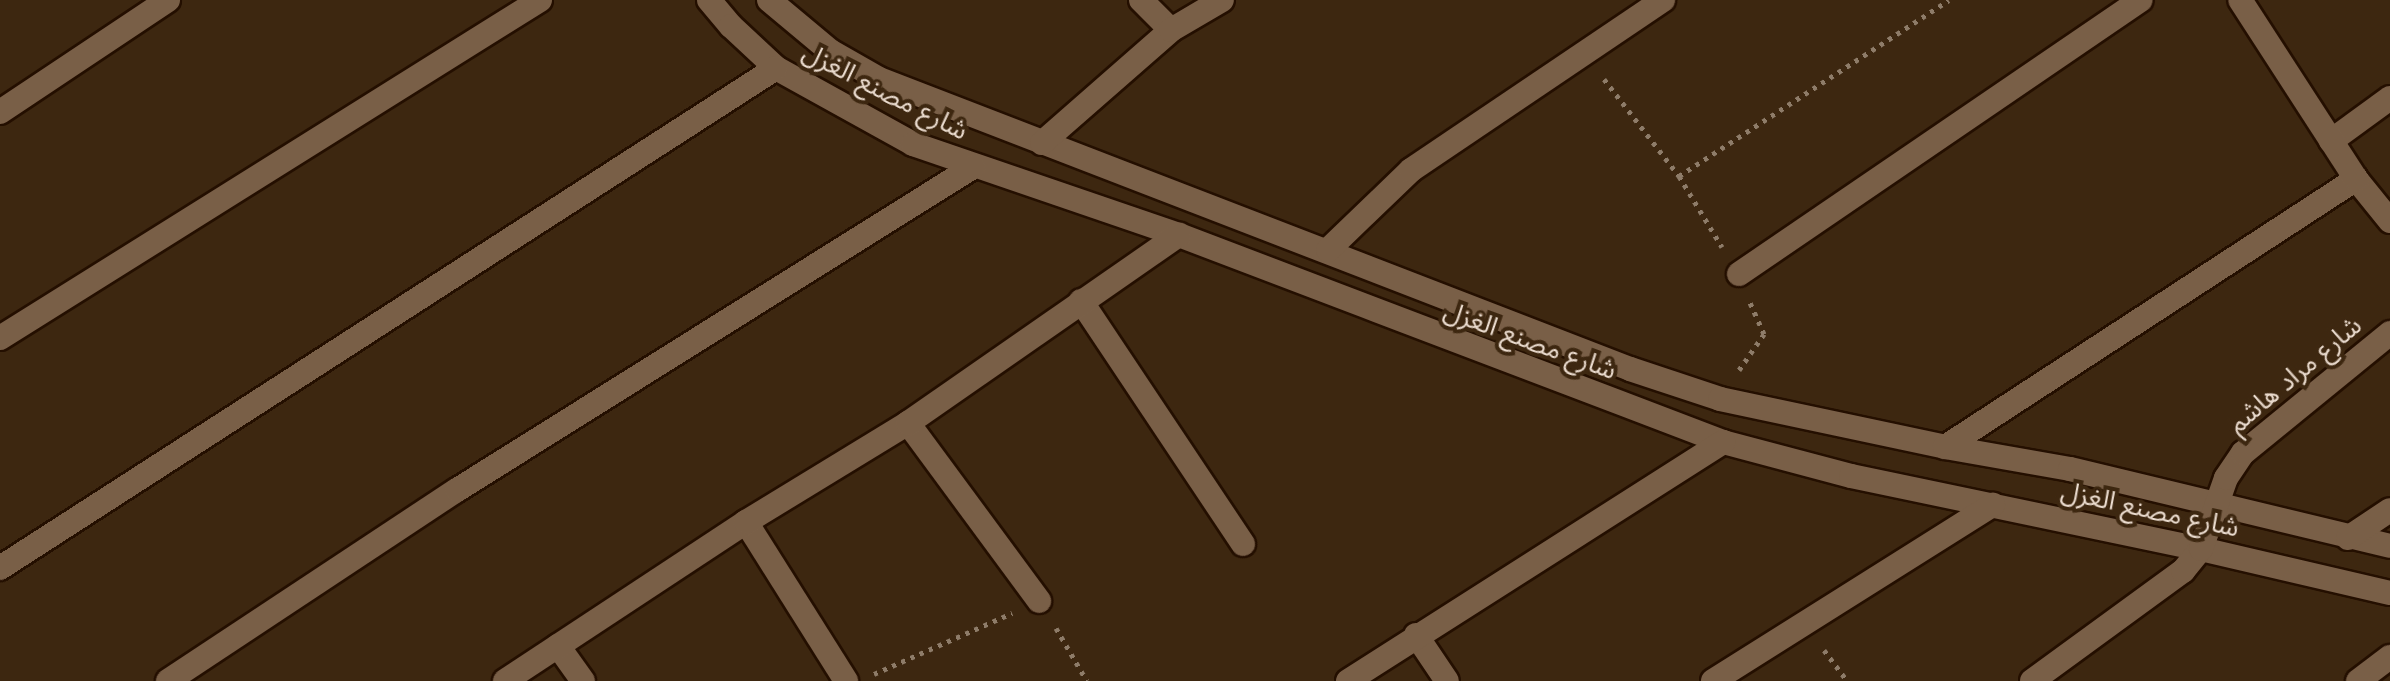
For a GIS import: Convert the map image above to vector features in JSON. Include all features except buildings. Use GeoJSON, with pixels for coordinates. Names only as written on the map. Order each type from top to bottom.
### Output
{"type":"FeatureCollection","features":[{"type":"Feature","properties":{"kind":"street"},"geometry":{"type":"LineString","coordinates":[[0,112],[168,0]]}},
{"type":"Feature","properties":{"kind":"street"},"geometry":{"type":"LineString","coordinates":[[0,338],[540,0]]}},
{"type":"Feature","properties":{"kind":"street","name":"شارع مصنع الغزل"},"geometry":{"type":"LineString","coordinates":[[709,0],[731,26],[776,68],[888,132],[973,167],[1179,235],[1453,342],[1723,442],[1851,476],[2201,549],[2390,593]]}},
{"type":"Feature","properties":{"kind":"street","name":"شارع مصنع الغزل"},"geometry":{"type":"LineString","coordinates":[[769,0],[830,51],[879,79],[1328,250],[1517,326],[1720,399],[1945,447],[2070,469],[2390,546]]}},
{"type":"Feature","properties":{"kind":"street"},"geometry":{"type":"LineString","coordinates":[[1141,0],[1171,30]]}},
{"type":"Feature","properties":{"kind":"street"},"geometry":{"type":"LineString","coordinates":[[1042,143],[1171,30],[1222,0]]}},
{"type":"Feature","properties":{"kind":"street"},"geometry":{"type":"LineString","coordinates":[[1328,250],[1411,170],[1663,0]]}},
{"type":"Feature","properties":{"kind":"street"},"geometry":{"type":"LineString","coordinates":[[1739,274],[2141,0]]}},
{"type":"Feature","properties":{"kind":"street"},"geometry":{"type":"LineString","coordinates":[[2240,0],[2356,179],[2390,221]]}},
{"type":"Feature","properties":{"kind":"street"},"geometry":{"type":"LineString","coordinates":[[0,568],[776,68]]}},
{"type":"Feature","properties":{"kind":"street"},"geometry":{"type":"LineString","coordinates":[[2331,141],[2390,98]]}},
{"type":"Feature","properties":{"kind":"street"},"geometry":{"type":"LineString","coordinates":[[168,681],[457,490],[973,167]]}},
{"type":"Feature","properties":{"kind":"street"},"geometry":{"type":"LineString","coordinates":[[1945,447],[2356,179]]}},
{"type":"Feature","properties":{"kind":"street"},"geometry":{"type":"LineString","coordinates":[[505,681],[746,522],[908,423],[1179,235]]}},
{"type":"Feature","properties":{"kind":"street"},"geometry":{"type":"LineString","coordinates":[[1081,301],[1243,544]]}},
{"type":"Feature","properties":{"kind":"street","name":"شارع مراد هاشم"},"geometry":{"type":"LineString","coordinates":[[2201,549],[2226,478],[2243,453],[2390,333]]}},
{"type":"Feature","properties":{"kind":"street"},"geometry":{"type":"LineString","coordinates":[[908,423],[1039,601]]}},
{"type":"Feature","properties":{"kind":"street"},"geometry":{"type":"LineString","coordinates":[[1348,681],[1723,442]]}},
{"type":"Feature","properties":{"kind":"street"},"geometry":{"type":"LineString","coordinates":[[1713,681],[1993,505]]}},
{"type":"Feature","properties":{"kind":"street"},"geometry":{"type":"LineString","coordinates":[[2348,538],[2390,510]]}},
{"type":"Feature","properties":{"kind":"street"},"geometry":{"type":"LineString","coordinates":[[746,522],[846,681]]}},
{"type":"Feature","properties":{"kind":"street"},"geometry":{"type":"LineString","coordinates":[[2032,681],[2164,587],[2201,549]]}},
{"type":"Feature","properties":{"kind":"street"},"geometry":{"type":"LineString","coordinates":[[1416,635],[1447,681]]}},
{"type":"Feature","properties":{"kind":"street"},"geometry":{"type":"LineString","coordinates":[[558,646],[583,681]]}},
{"type":"Feature","properties":{"kind":"street"},"geometry":{"type":"LineString","coordinates":[[2358,681],[2390,657]]}},
{"type":"Feature","properties":{"kind":"path"},"geometry":{"type":"LineString","coordinates":[[1679,176],[1949,0]]}},
{"type":"Feature","properties":{"kind":"path"},"geometry":{"type":"LineString","coordinates":[[1584,52],[1679,176],[1739,274],[1764,334],[1720,399]]}},
{"type":"Feature","properties":{"kind":"path"},"geometry":{"type":"LineString","coordinates":[[873,675],[1039,601],[1087,681]]}}]}
